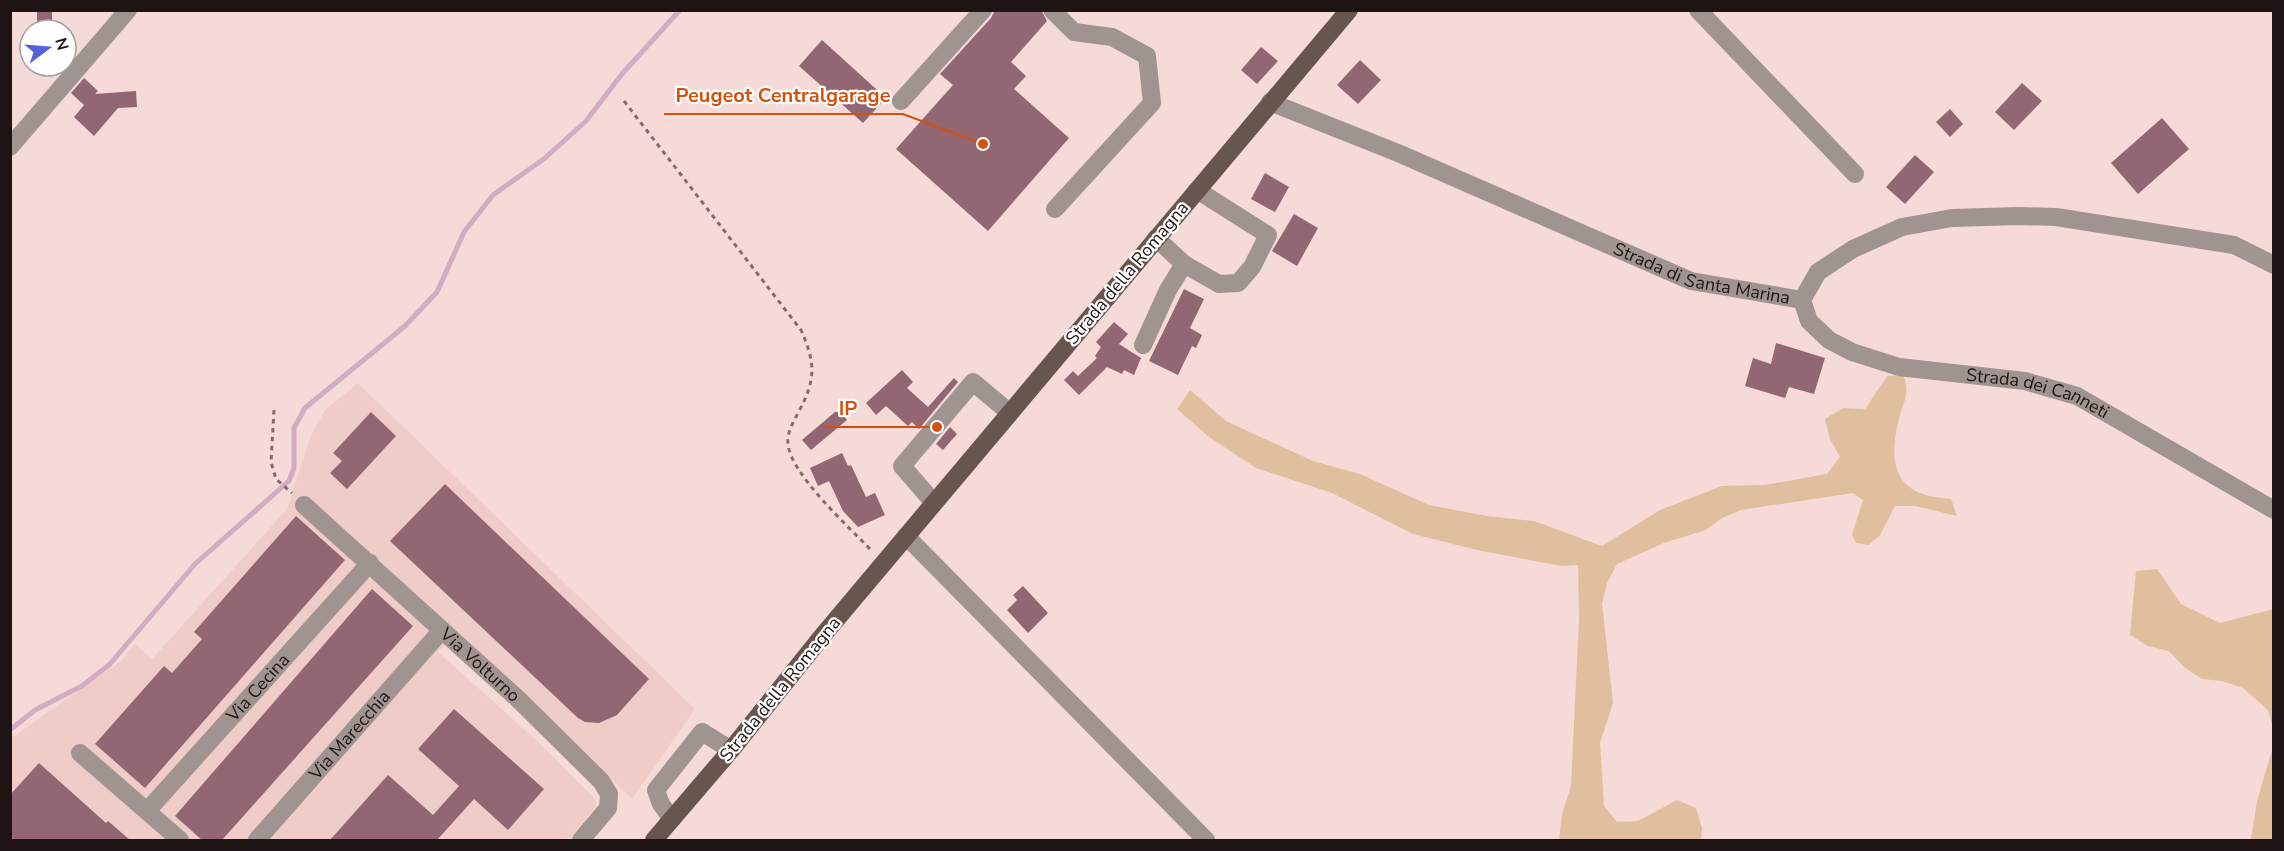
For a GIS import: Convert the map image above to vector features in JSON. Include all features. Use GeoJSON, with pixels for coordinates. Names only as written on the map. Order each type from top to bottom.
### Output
{"type":"FeatureCollection","features":[{"type":"Feature","properties":{"kind":"main road","name":"Strada della Romagna"},"geometry":{"type":"LineString","coordinates":[[654,840],[1348,10]]}},
{"type":"Feature","properties":{"kind":"street"},"geometry":{"type":"LineString","coordinates":[[10,147],[128,10]]}},
{"type":"Feature","properties":{"kind":"street"},"geometry":{"type":"LineString","coordinates":[[901,101],[983,10]]}},
{"type":"Feature","properties":{"kind":"street"},"geometry":{"type":"LineString","coordinates":[[1052,10],[1074,32],[1112,37],[1147,56],[1152,103],[1055,209]]}},
{"type":"Feature","properties":{"kind":"street"},"geometry":{"type":"LineString","coordinates":[[1698,10],[1855,174]]}},
{"type":"Feature","properties":{"kind":"street","name":"Strada di Santa Marina"},"geometry":{"type":"LineString","coordinates":[[1270,102],[1388,149],[1691,281],[1802,300],[1818,272],[1853,249],[1902,227],[1952,218],[2019,216],[2056,218],[2234,245],[2274,264]]}},
{"type":"Feature","properties":{"kind":"street"},"geometry":{"type":"LineString","coordinates":[[1156,238],[1184,264],[1219,284],[1238,283],[1252,267],[1268,235],[1197,190]]}},
{"type":"Feature","properties":{"kind":"street"},"geometry":{"type":"LineString","coordinates":[[1143,345],[1168,290],[1184,264]]}},
{"type":"Feature","properties":{"kind":"street","name":"Strada dei Canneti"},"geometry":{"type":"LineString","coordinates":[[1802,300],[1809,321],[1829,340],[1852,352],[1899,367],[2025,381],[2077,396],[2274,510]]}},
{"type":"Feature","properties":{"kind":"street"},"geometry":{"type":"LineString","coordinates":[[934,503],[902,466],[937,424],[973,382],[1010,413]]}},
{"type":"Feature","properties":{"kind":"street","name":"Via Volturno"},"geometry":{"type":"LineString","coordinates":[[304,505],[518,699],[601,781],[609,794],[608,808],[581,840]]}},
{"type":"Feature","properties":{"kind":"street"},"geometry":{"type":"LineString","coordinates":[[906,536],[1206,840]]}},
{"type":"Feature","properties":{"kind":"street","name":"Via Cecina"},"geometry":{"type":"LineString","coordinates":[[147,811],[370,563]]}},
{"type":"Feature","properties":{"kind":"street","name":"Via Marecchia"},"geometry":{"type":"LineString","coordinates":[[257,840],[442,630]]}},
{"type":"Feature","properties":{"kind":"street"},"geometry":{"type":"LineString","coordinates":[[672,819],[661,804],[656,790],[702,732],[731,750]]}},
{"type":"Feature","properties":{"kind":"street"},"geometry":{"type":"LineString","coordinates":[[80,753],[176,839]]}},
{"type":"Feature","properties":{"kind":"path"},"geometry":{"type":"LineString","coordinates":[[624,101],[801,330],[811,354],[813,373],[807,397],[790,428],[788,444],[792,459],[807,481],[884,563]]}},
{"type":"Feature","properties":{"kind":"path"},"geometry":{"type":"LineString","coordinates":[[274,410],[271,462],[276,479],[304,505]]}},
{"type":"Feature","properties":{"kind":"shaded area"},"geometry":{"type":"Polygon","coordinates":[[[1903,375],[1906,395],[1897,426],[1894,450],[1898,471],[1903,481],[1911,488],[1926,495],[1951,499],[1957,516],[1916,506],[1895,506],[1880,535],[1869,545],[1856,543],[1852,535],[1863,500],[1853,493],[1741,510],[1722,518],[1706,530],[1664,543],[1617,564],[1607,583],[1602,604],[1613,703],[1600,743],[1604,806],[1617,822],[1638,821],[1677,800],[1696,808],[1702,828],[1701,840],[1559,840],[1562,814],[1571,786],[1579,619],[1578,565],[1561,566],[1477,550],[1413,534],[1332,493],[1256,468],[1209,437],[1177,409],[1190,390],[1226,421],[1313,461],[1360,474],[1429,505],[1487,516],[1534,521],[1602,546],[1660,510],[1722,486],[1765,485],[1827,474],[1840,457],[1830,439],[1825,419],[1843,408],[1865,409],[1887,376],[1903,375]]]}},
{"type":"Feature","properties":{"kind":"shaded area"},"geometry":{"type":"Polygon","coordinates":[[[358,383],[695,709],[632,799],[456,630],[438,652],[535,739],[596,800],[596,806],[571,837],[563,840],[11,840],[10,739],[122,660],[135,644],[152,659],[287,509],[310,438],[325,410],[358,383]]]}},
{"type":"Feature","properties":{"kind":"shaded area"},"geometry":{"type":"Polygon","coordinates":[[[2157,569],[2181,604],[2220,623],[2273,609],[2273,728],[2268,710],[2243,688],[2222,681],[2202,679],[2184,667],[2169,651],[2148,646],[2130,635],[2136,571],[2157,569]]]}},
{"type":"Feature","properties":{"kind":"shaded area"},"geometry":{"type":"Polygon","coordinates":[[[2273,747],[2273,840],[2251,840],[2257,801],[2273,747]]]}},
{"type":"Feature","properties":{"kind":"building"},"geometry":{"type":"Polygon","coordinates":[[[37,10],[52,10],[52,18],[37,18],[37,10]]]}},
{"type":"Feature","properties":{"kind":"building"},"geometry":{"type":"Polygon","coordinates":[[[995,10],[1041,10],[1047,21],[1011,62],[1026,76],[1014,89],[1069,138],[988,231],[896,149],[953,85],[940,74],[991,18],[995,10]]]}},
{"type":"Feature","properties":{"kind":"building"},"geometry":{"type":"Polygon","coordinates":[[[822,40],[886,98],[863,123],[799,66],[822,40]]]}},
{"type":"Feature","properties":{"kind":"building"},"geometry":{"type":"Polygon","coordinates":[[[1261,47],[1278,61],[1257,84],[1241,70],[1261,47]]]}},
{"type":"Feature","properties":{"kind":"building"},"geometry":{"type":"Polygon","coordinates":[[[1360,60],[1381,80],[1358,104],[1337,85],[1360,60]]]}},
{"type":"Feature","properties":{"kind":"building"},"geometry":{"type":"Polygon","coordinates":[[[84,78],[98,91],[95,94],[136,91],[137,107],[118,108],[94,136],[74,117],[84,105],[71,93],[84,78]]]}},
{"type":"Feature","properties":{"kind":"building"},"geometry":{"type":"Polygon","coordinates":[[[2022,83],[2042,101],[2014,130],[1995,112],[2022,83]]]}},
{"type":"Feature","properties":{"kind":"building"},"geometry":{"type":"Polygon","coordinates":[[[1950,109],[1963,124],[1950,137],[1936,122],[1950,109]]]}},
{"type":"Feature","properties":{"kind":"building"},"geometry":{"type":"Polygon","coordinates":[[[2162,118],[2189,149],[2138,194],[2111,163],[2162,118]]]}},
{"type":"Feature","properties":{"kind":"building"},"geometry":{"type":"Polygon","coordinates":[[[1915,155],[1934,172],[1905,204],[1886,187],[1915,155]]]}},
{"type":"Feature","properties":{"kind":"building"},"geometry":{"type":"Polygon","coordinates":[[[1265,173],[1289,187],[1275,212],[1251,199],[1265,173]]]}},
{"type":"Feature","properties":{"kind":"building"},"geometry":{"type":"Polygon","coordinates":[[[1294,214],[1318,228],[1297,266],[1272,251],[1294,214]]]}},
{"type":"Feature","properties":{"kind":"building"},"geometry":{"type":"Polygon","coordinates":[[[1184,289],[1204,299],[1190,328],[1202,335],[1196,348],[1192,346],[1178,375],[1149,361],[1184,289]]]}},
{"type":"Feature","properties":{"kind":"building"},"geometry":{"type":"Polygon","coordinates":[[[1114,322],[1128,334],[1119,344],[1141,358],[1134,375],[1124,370],[1122,374],[1107,367],[1079,395],[1064,380],[1073,371],[1078,376],[1097,358],[1095,356],[1101,347],[1096,342],[1114,322]]]}},
{"type":"Feature","properties":{"kind":"building"},"geometry":{"type":"Polygon","coordinates":[[[1776,343],[1825,358],[1814,394],[1789,387],[1785,398],[1745,386],[1753,358],[1771,364],[1776,343]]]}},
{"type":"Feature","properties":{"kind":"building"},"geometry":{"type":"Polygon","coordinates":[[[902,370],[913,382],[907,388],[928,407],[954,378],[958,382],[919,429],[912,422],[908,426],[886,406],[876,415],[866,403],[902,370]]]}},
{"type":"Feature","properties":{"kind":"building"},"geometry":{"type":"Polygon","coordinates":[[[371,412],[396,436],[347,489],[330,473],[342,461],[333,453],[371,412]]]}},
{"type":"Feature","properties":{"kind":"building"},"geometry":{"type":"Polygon","coordinates":[[[835,412],[840,412],[847,420],[811,450],[802,440],[835,412]]]}},
{"type":"Feature","properties":{"kind":"building"},"geometry":{"type":"Polygon","coordinates":[[[950,427],[957,434],[943,450],[936,444],[950,427]]]}},
{"type":"Feature","properties":{"kind":"building"},"geometry":{"type":"Polygon","coordinates":[[[842,453],[848,466],[851,465],[866,497],[875,493],[885,515],[858,527],[843,511],[829,481],[818,486],[810,468],[842,453]]]}},
{"type":"Feature","properties":{"kind":"building"},"geometry":{"type":"Polygon","coordinates":[[[445,484],[649,679],[617,715],[599,723],[585,722],[578,718],[390,541],[445,484]]]}},
{"type":"Feature","properties":{"kind":"building"},"geometry":{"type":"Polygon","coordinates":[[[296,516],[345,560],[145,788],[95,744],[164,666],[172,673],[202,639],[194,632],[296,516]]]}},
{"type":"Feature","properties":{"kind":"building"},"geometry":{"type":"Polygon","coordinates":[[[1023,586],[1048,613],[1028,633],[1007,610],[1017,600],[1013,595],[1023,586]]]}},
{"type":"Feature","properties":{"kind":"building"},"geometry":{"type":"Polygon","coordinates":[[[372,589],[413,626],[222,840],[202,840],[175,816],[372,589]]]}},
{"type":"Feature","properties":{"kind":"building"},"geometry":{"type":"Polygon","coordinates":[[[454,709],[544,789],[508,830],[474,799],[437,840],[330,840],[388,775],[433,815],[459,786],[418,749],[454,709]]]}},
{"type":"Feature","properties":{"kind":"building"},"geometry":{"type":"Polygon","coordinates":[[[39,763],[106,823],[108,821],[130,840],[15,840],[10,837],[10,795],[39,763]]]}},
{"type":"Feature","properties":{"kind":"waterway"},"geometry":{"type":"LineString","coordinates":[[10,730],[35,710],[82,686],[110,664],[195,564],[289,481],[294,468],[294,428],[305,408],[405,326],[437,292],[464,232],[493,195],[545,158],[586,121],[622,74],[680,10]]}},
{"type":"Feature","properties":{"kind":"place","name":"Peugeot Centralgarage"},"geometry":{"type":"Point","coordinates":[983,144]}},
{"type":"Feature","properties":{"kind":"place","name":"IP"},"geometry":{"type":"Point","coordinates":[937,427]}}]}
